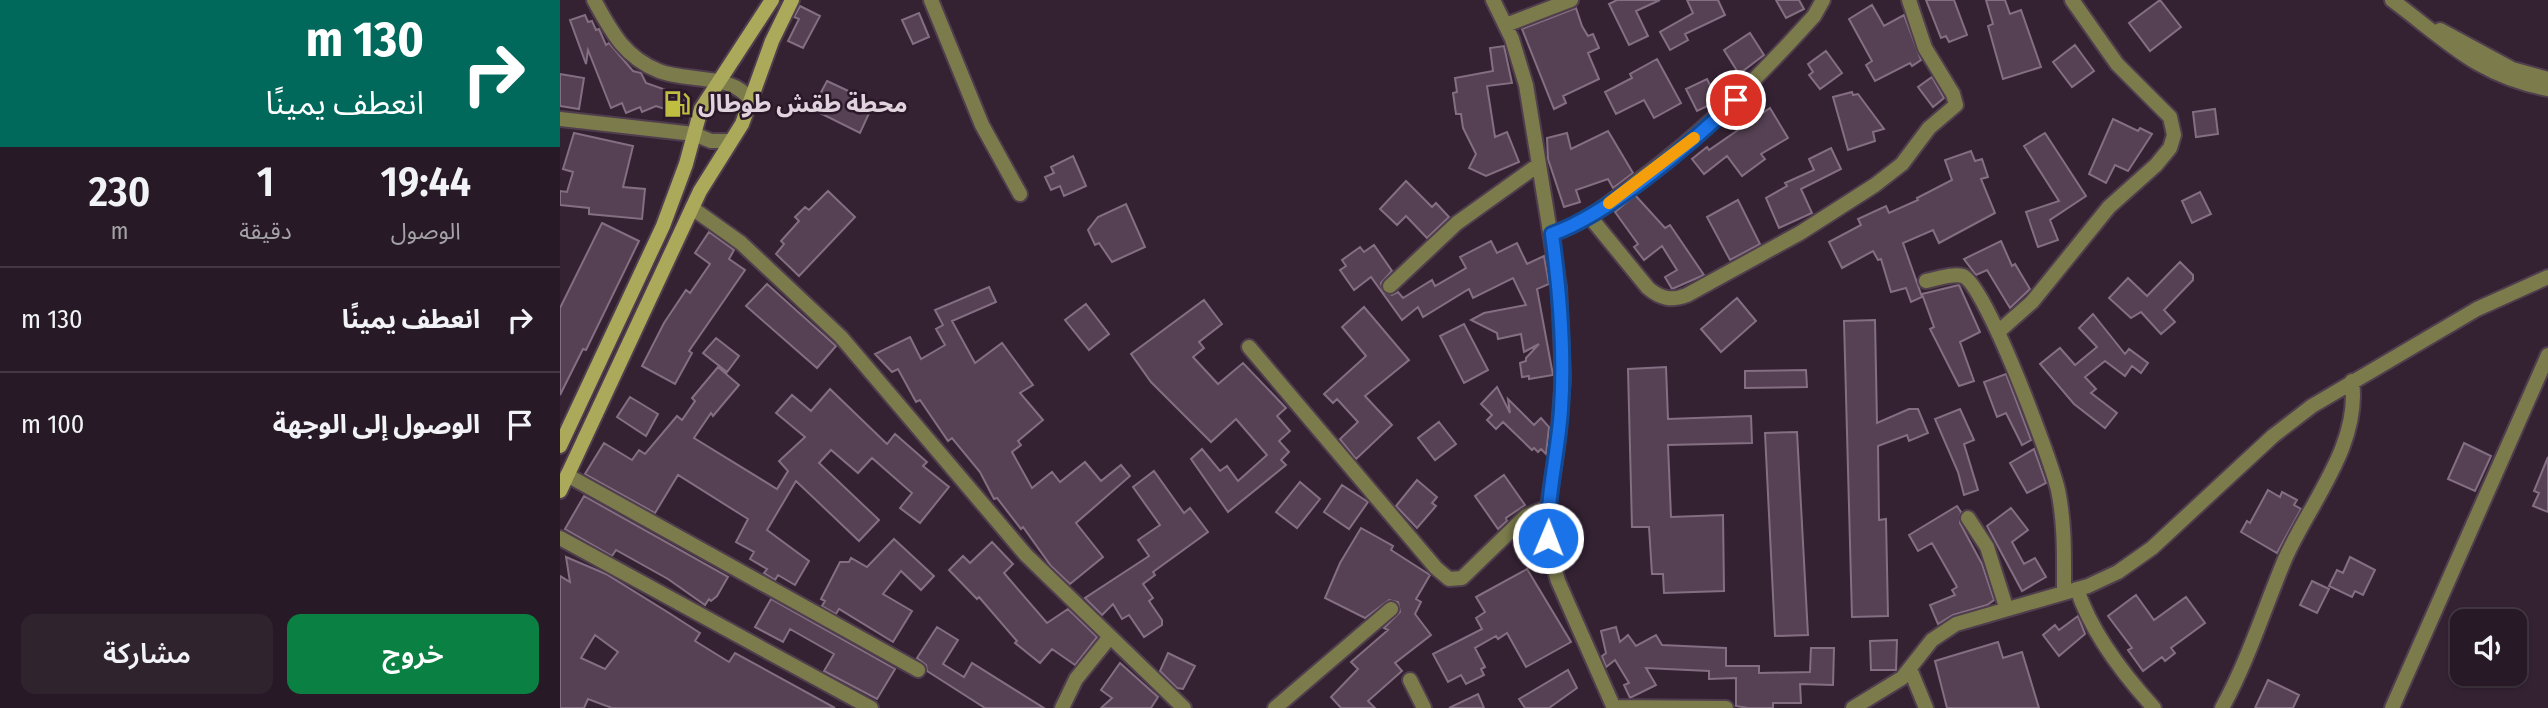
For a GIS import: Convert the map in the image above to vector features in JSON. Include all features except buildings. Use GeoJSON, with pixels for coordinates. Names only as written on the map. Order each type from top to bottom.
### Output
{"type":"FeatureCollection","features":[{"type":"Feature","properties":{"kind":"main road"},"geometry":{"type":"LineString","coordinates":[[560,446],[663,226],[701,109],[772,0]]}},
{"type":"Feature","properties":{"kind":"main road"},"geometry":{"type":"LineString","coordinates":[[560,491],[692,208],[742,124],[772,41],[792,0]]}},
{"type":"Feature","properties":{"kind":"street"},"geometry":{"type":"LineString","coordinates":[[594,0],[615,39],[629,53],[658,71],[740,89],[751,100]]}},
{"type":"Feature","properties":{"kind":"street"},"geometry":{"type":"LineString","coordinates":[[931,0],[982,125],[1020,194]]}},
{"type":"Feature","properties":{"kind":"street"},"geometry":{"type":"LineString","coordinates":[[1493,0],[1506,25],[1527,85],[1538,165],[1552,234],[1562,317],[1563,379],[1548,506],[1550,557],[1614,708],[1726,708]]}},
{"type":"Feature","properties":{"kind":"street"},"geometry":{"type":"LineString","coordinates":[[1506,25],[1572,0]]}},
{"type":"Feature","properties":{"kind":"street"},"geometry":{"type":"LineString","coordinates":[[1552,234],[1590,217],[1675,154],[1721,115],[1814,16],[1823,0]]}},
{"type":"Feature","properties":{"kind":"street"},"geometry":{"type":"LineString","coordinates":[[1590,217],[1648,288],[1659,296],[1672,299],[1687,295],[1800,233],[1875,185],[1902,164],[1928,128],[1956,105],[1953,94],[1925,48],[1909,0]]}},
{"type":"Feature","properties":{"kind":"street"},"geometry":{"type":"LineString","coordinates":[[1998,332],[2032,302],[2109,207],[2156,165],[2170,148],[2174,135],[2170,117],[2117,64],[2072,0]]}},
{"type":"Feature","properties":{"kind":"street"},"geometry":{"type":"LineString","coordinates":[[2392,0],[2481,67],[2512,81],[2548,89]]}},
{"type":"Feature","properties":{"kind":"street"},"geometry":{"type":"LineString","coordinates":[[2420,21],[2512,69],[2548,79]]}},
{"type":"Feature","properties":{"kind":"street"},"geometry":{"type":"LineString","coordinates":[[560,120],[694,134],[711,141],[730,141]]}},
{"type":"Feature","properties":{"kind":"street"},"geometry":{"type":"LineString","coordinates":[[1390,286],[1457,223],[1538,165]]}},
{"type":"Feature","properties":{"kind":"street"},"geometry":{"type":"LineString","coordinates":[[692,208],[741,243],[841,337],[991,516],[1109,638],[1184,708]]}},
{"type":"Feature","properties":{"kind":"street"},"geometry":{"type":"LineString","coordinates":[[1926,281],[1954,275],[1967,279],[1980,296],[1998,332],[2051,463],[2063,520],[2071,590],[2126,675],[2154,708]]}},
{"type":"Feature","properties":{"kind":"street"},"geometry":{"type":"LineString","coordinates":[[1853,708],[1895,683],[1910,669],[1932,640],[1947,629],[2006,607],[2071,590],[2118,572],[2152,548],[2273,436],[2312,406],[2477,309],[2548,277]]}},
{"type":"Feature","properties":{"kind":"street"},"geometry":{"type":"LineString","coordinates":[[1249,347],[1436,568],[1449,579],[1462,578],[1526,516],[1548,506]]}},
{"type":"Feature","properties":{"kind":"street"},"geometry":{"type":"LineString","coordinates":[[2392,708],[2548,355]]}},
{"type":"Feature","properties":{"kind":"street"},"geometry":{"type":"LineString","coordinates":[[2222,708],[2288,553],[2342,447],[2351,417],[2352,381]]}},
{"type":"Feature","properties":{"kind":"street"},"geometry":{"type":"LineString","coordinates":[[567,475],[918,670]]}},
{"type":"Feature","properties":{"kind":"street"},"geometry":{"type":"LineString","coordinates":[[1968,517],[1987,547],[2006,607]]}},
{"type":"Feature","properties":{"kind":"street"},"geometry":{"type":"LineString","coordinates":[[560,538],[871,708]]}},
{"type":"Feature","properties":{"kind":"street"},"geometry":{"type":"LineString","coordinates":[[1275,708],[1391,609]]}},
{"type":"Feature","properties":{"kind":"street"},"geometry":{"type":"LineString","coordinates":[[1062,708],[1076,679],[1109,638]]}},
{"type":"Feature","properties":{"kind":"street"},"geometry":{"type":"LineString","coordinates":[[1910,669],[1926,708]]}},
{"type":"Feature","properties":{"kind":"street"},"geometry":{"type":"LineString","coordinates":[[1410,680],[1424,708]]}},
{"type":"Feature","properties":{"kind":"slow traffic"},"geometry":{"type":"LineString","coordinates":[[1609,203],[1694,138]]}},
{"type":"Feature","properties":{"kind":"place","name":"محطة طقش طوطال"},"geometry":{"type":"Point","coordinates":[677,104]}},
{"type":"Feature","properties":{"kind":"route"},"geometry":{"type":"LineString","coordinates":[[1548,538],[1548,506],[1558,440],[1563,379],[1562,317],[1552,234],[1590,217],[1615,199],[1675,154],[1736,100]]}}]}
